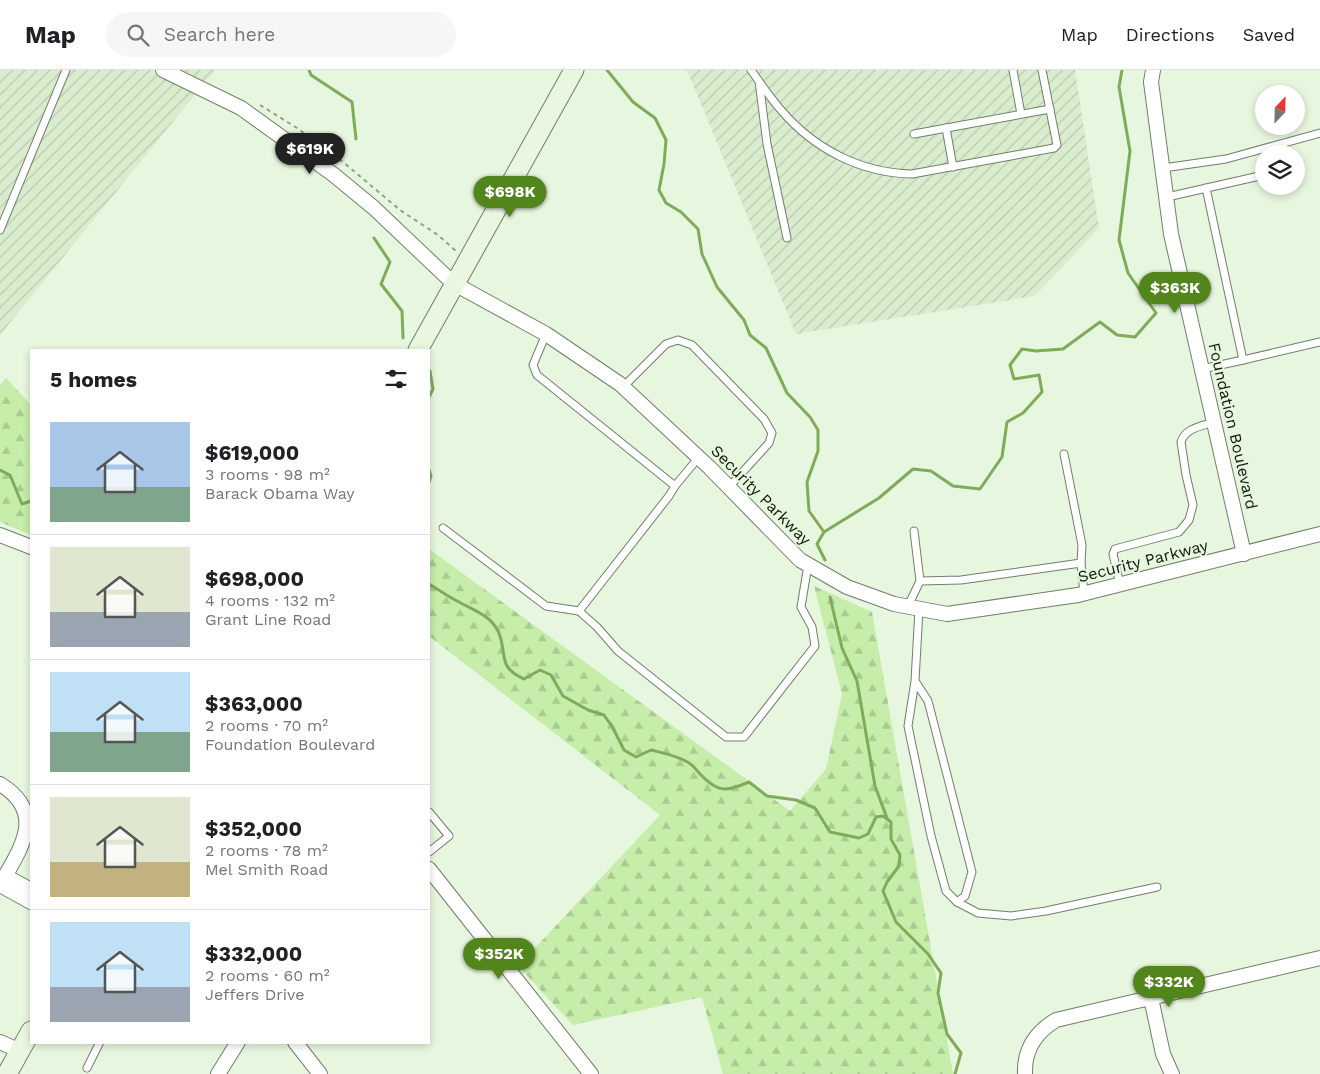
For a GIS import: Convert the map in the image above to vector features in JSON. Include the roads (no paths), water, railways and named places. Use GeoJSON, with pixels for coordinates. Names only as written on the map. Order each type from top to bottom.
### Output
{"type":"FeatureCollection","features":[{"type":"Feature","properties":{"kind":"main road"},"geometry":{"type":"LineString","coordinates":[[419,349],[574,70]]}},
{"type":"Feature","properties":{"kind":"main road"},"geometry":{"type":"LineString","coordinates":[[7,1074],[30,1033]]}},
{"type":"Feature","properties":{"kind":"street","name":"Security Parkway"},"geometry":{"type":"LineString","coordinates":[[163,70],[240,108],[334,174],[374,208],[454,284],[546,334],[623,387],[729,487],[800,560],[847,587],[894,604],[946,614],[1084,594],[1320,534]]}},
{"type":"Feature","properties":{"kind":"street","name":"Foundation Boulevard"},"geometry":{"type":"LineString","coordinates":[[1153,70],[1151,82],[1171,234],[1244,554]]}},
{"type":"Feature","properties":{"kind":"street"},"geometry":{"type":"LineString","coordinates":[[0,535],[30,547]]}},
{"type":"Feature","properties":{"kind":"street"},"geometry":{"type":"LineString","coordinates":[[0,784],[10,790],[22,803],[26,813],[27,830],[2,882]]}},
{"type":"Feature","properties":{"kind":"street"},"geometry":{"type":"LineString","coordinates":[[430,870],[591,1074]]}},
{"type":"Feature","properties":{"kind":"street"},"geometry":{"type":"LineString","coordinates":[[2,882],[30,890]]}},
{"type":"Feature","properties":{"kind":"street"},"geometry":{"type":"LineString","coordinates":[[2,882],[30,901]]}},
{"type":"Feature","properties":{"kind":"street"},"geometry":{"type":"LineString","coordinates":[[1026,1074],[1025,1066],[1031,1046],[1041,1030],[1056,1020],[1320,958]]}},
{"type":"Feature","properties":{"kind":"street"},"geometry":{"type":"LineString","coordinates":[[1151,998],[1163,1054],[1172,1074]]}},
{"type":"Feature","properties":{"kind":"street"},"geometry":{"type":"LineString","coordinates":[[0,1042],[20,1051]]}},
{"type":"Feature","properties":{"kind":"street"},"geometry":{"type":"LineString","coordinates":[[218,1074],[237,1044]]}},
{"type":"Feature","properties":{"kind":"street"},"geometry":{"type":"LineString","coordinates":[[297,1044],[320,1074]]}},
{"type":"Feature","properties":{"kind":"lane"},"geometry":{"type":"LineString","coordinates":[[0,230],[66,70]]}},
{"type":"Feature","properties":{"kind":"lane"},"geometry":{"type":"LineString","coordinates":[[751,70],[782,112],[815,142],[836,155],[864,167],[897,174],[912,174],[1054,148],[1057,144],[1042,70]]}},
{"type":"Feature","properties":{"kind":"lane"},"geometry":{"type":"LineString","coordinates":[[1012,70],[1021,114]]}},
{"type":"Feature","properties":{"kind":"lane"},"geometry":{"type":"LineString","coordinates":[[759,81],[767,144],[787,238]]}},
{"type":"Feature","properties":{"kind":"lane"},"geometry":{"type":"LineString","coordinates":[[914,134],[1050,109]]}},
{"type":"Feature","properties":{"kind":"lane"},"geometry":{"type":"LineString","coordinates":[[946,128],[953,167]]}},
{"type":"Feature","properties":{"kind":"lane"},"geometry":{"type":"LineString","coordinates":[[1163,168],[1226,159],[1320,133]]}},
{"type":"Feature","properties":{"kind":"lane"},"geometry":{"type":"LineString","coordinates":[[1167,197],[1255,177]]}},
{"type":"Feature","properties":{"kind":"lane"},"geometry":{"type":"LineString","coordinates":[[1206,188],[1243,360]]}},
{"type":"Feature","properties":{"kind":"lane"},"geometry":{"type":"LineString","coordinates":[[546,334],[533,365],[537,375],[675,486]]}},
{"type":"Feature","properties":{"kind":"lane"},"geometry":{"type":"LineString","coordinates":[[623,387],[666,344],[678,340],[692,345],[764,419],[772,432],[770,443],[729,487]]}},
{"type":"Feature","properties":{"kind":"lane"},"geometry":{"type":"LineString","coordinates":[[1202,369],[1320,342]]}},
{"type":"Feature","properties":{"kind":"lane"},"geometry":{"type":"LineString","coordinates":[[1120,585],[1113,554],[1115,549],[1179,532],[1189,520],[1193,505],[1186,475],[1182,438],[1189,430],[1214,422]]}},
{"type":"Feature","properties":{"kind":"lane"},"geometry":{"type":"LineString","coordinates":[[1064,454],[1082,545],[1080,563],[1084,594]]}},
{"type":"Feature","properties":{"kind":"lane"},"geometry":{"type":"LineString","coordinates":[[579,611],[675,486],[699,458]]}},
{"type":"Feature","properties":{"kind":"lane"},"geometry":{"type":"LineString","coordinates":[[443,528],[546,606],[579,611],[597,627],[618,651],[726,737],[744,738],[816,646],[812,627],[801,606],[808,565]]}},
{"type":"Feature","properties":{"kind":"lane"},"geometry":{"type":"LineString","coordinates":[[914,531],[920,581],[914,608],[915,681],[908,726],[931,836],[946,891],[957,902],[978,913],[1011,916],[1046,911],[1157,887]]}},
{"type":"Feature","properties":{"kind":"lane"},"geometry":{"type":"LineString","coordinates":[[920,581],[962,580],[1080,563]]}},
{"type":"Feature","properties":{"kind":"lane"},"geometry":{"type":"LineString","coordinates":[[915,681],[928,701],[972,872],[965,896],[957,902]]}},
{"type":"Feature","properties":{"kind":"lane"},"geometry":{"type":"LineString","coordinates":[[430,813],[449,836],[430,851]]}},
{"type":"Feature","properties":{"kind":"lane"},"geometry":{"type":"LineString","coordinates":[[87,1068],[99,1044]]}},
{"type":"Feature","properties":{"kind":"waterway"},"geometry":{"type":"LineString","coordinates":[[309,70],[311,75],[352,102],[356,139]]}},
{"type":"Feature","properties":{"kind":"waterway"},"geometry":{"type":"LineString","coordinates":[[607,70],[633,102],[655,118],[666,140],[659,190],[666,203],[681,212],[698,229],[702,254],[717,287],[744,320],[750,335],[766,348],[787,393],[810,417],[818,430],[818,451],[807,482],[809,511],[824,532]]}},
{"type":"Feature","properties":{"kind":"waterway"},"geometry":{"type":"LineString","coordinates":[[825,560],[817,544],[824,532],[879,498],[913,469],[931,471],[953,486],[980,489],[1002,457],[1007,422],[1023,413],[1042,392],[1039,375],[1014,379],[1010,365],[1022,349],[1036,351],[1063,349],[1100,322],[1117,335],[1135,337],[1156,313],[1128,273],[1119,240],[1130,151],[1119,87],[1122,70]]}},
{"type":"Feature","properties":{"kind":"waterway"},"geometry":{"type":"LineString","coordinates":[[374,238],[390,262],[381,284],[402,311],[403,338]]}},
{"type":"Feature","properties":{"kind":"waterway"},"geometry":{"type":"LineString","coordinates":[[430,371],[433,389],[430,395]]}},
{"type":"Feature","properties":{"kind":"waterway"},"geometry":{"type":"LineString","coordinates":[[0,470],[10,475],[22,504],[30,501]]}},
{"type":"Feature","properties":{"kind":"waterway"},"geometry":{"type":"LineString","coordinates":[[430,473],[430,479]]}},
{"type":"Feature","properties":{"kind":"waterway"},"geometry":{"type":"LineString","coordinates":[[430,585],[481,614],[495,625],[501,639],[506,664],[515,674],[524,679],[540,670],[551,675],[563,696],[588,710],[604,715],[624,750],[636,757],[651,750],[681,758],[717,788],[734,788],[749,782],[767,796],[796,800],[815,808],[830,832],[859,838],[868,834],[876,817],[883,816],[891,822],[891,839],[900,855],[899,866],[883,891],[896,922],[928,954],[941,973],[938,993],[947,1034],[961,1053],[955,1074]]}},
{"type":"Feature","properties":{"kind":"waterway"},"geometry":{"type":"LineString","coordinates":[[830,597],[842,648],[857,681],[875,786],[887,818]]}}]}
